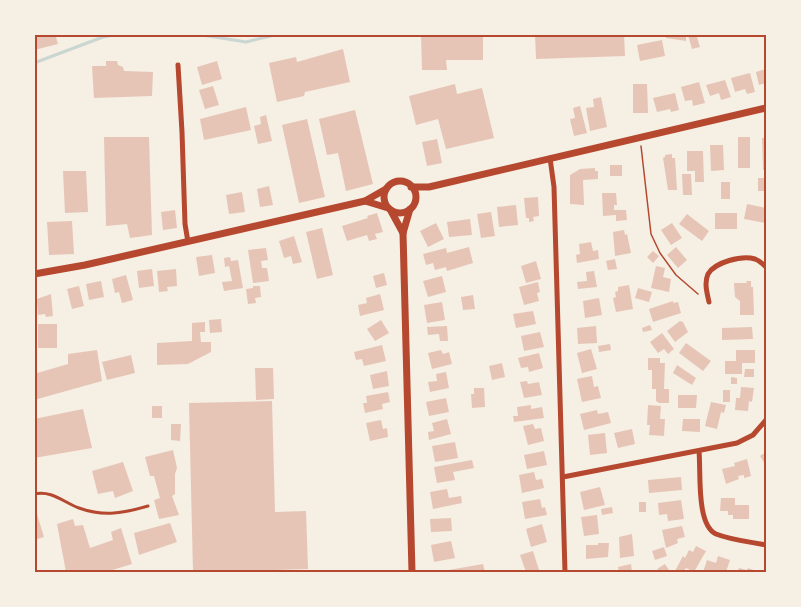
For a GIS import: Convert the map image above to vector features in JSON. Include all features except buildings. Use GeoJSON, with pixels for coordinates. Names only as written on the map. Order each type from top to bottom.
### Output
{"type":"FeatureCollection","features":[{"type":"Feature","properties":{"kind":"street"},"geometry":{"type":"LineString","coordinates":[[178,65],[185,224],[188,242]]}},
{"type":"Feature","properties":{"kind":"street"},"geometry":{"type":"LineString","coordinates":[[34,274],[75,267],[365,201],[389,185],[398,182],[411,187],[429,187],[766,108]]}},
{"type":"Feature","properties":{"kind":"street"},"geometry":{"type":"LineString","coordinates":[[550,158],[554,187],[565,573]]}},
{"type":"Feature","properties":{"kind":"street"},"geometry":{"type":"LineString","coordinates":[[411,187],[415,201]]}},
{"type":"Feature","properties":{"kind":"street"},"geometry":{"type":"LineString","coordinates":[[412,573],[403,233],[410,209],[429,187]]}},
{"type":"Feature","properties":{"kind":"street"},"geometry":{"type":"LineString","coordinates":[[386,189],[384,199],[403,233]]}},
{"type":"Feature","properties":{"kind":"street"},"geometry":{"type":"LineString","coordinates":[[365,201],[401,213],[410,209]]}},
{"type":"Feature","properties":{"kind":"street"},"geometry":{"type":"LineString","coordinates":[[709,302],[706,279],[711,270],[717,266],[748,257],[761,262],[766,267]]}},
{"type":"Feature","properties":{"kind":"street"},"geometry":{"type":"LineString","coordinates":[[562,477],[745,441],[760,429],[766,420]]}},
{"type":"Feature","properties":{"kind":"street"},"geometry":{"type":"LineString","coordinates":[[699,451],[702,510],[706,525],[717,534],[766,545]]}},
{"type":"Feature","properties":{"kind":"lane"},"geometry":{"type":"LineString","coordinates":[[34,494],[43,492],[51,494],[80,508],[110,514],[126,513],[148,506]]}},
{"type":"Feature","properties":{"kind":"path"},"geometry":{"type":"LineString","coordinates":[[639,137],[651,234],[660,253],[676,275],[689,288],[709,302]]}},
{"type":"Feature","properties":{"kind":"waterway"},"geometry":{"type":"LineString","coordinates":[[34,63],[103,37],[119,34]]}},
{"type":"Feature","properties":{"kind":"waterway"},"geometry":{"type":"LineString","coordinates":[[196,34],[246,42],[279,34]]}}]}
